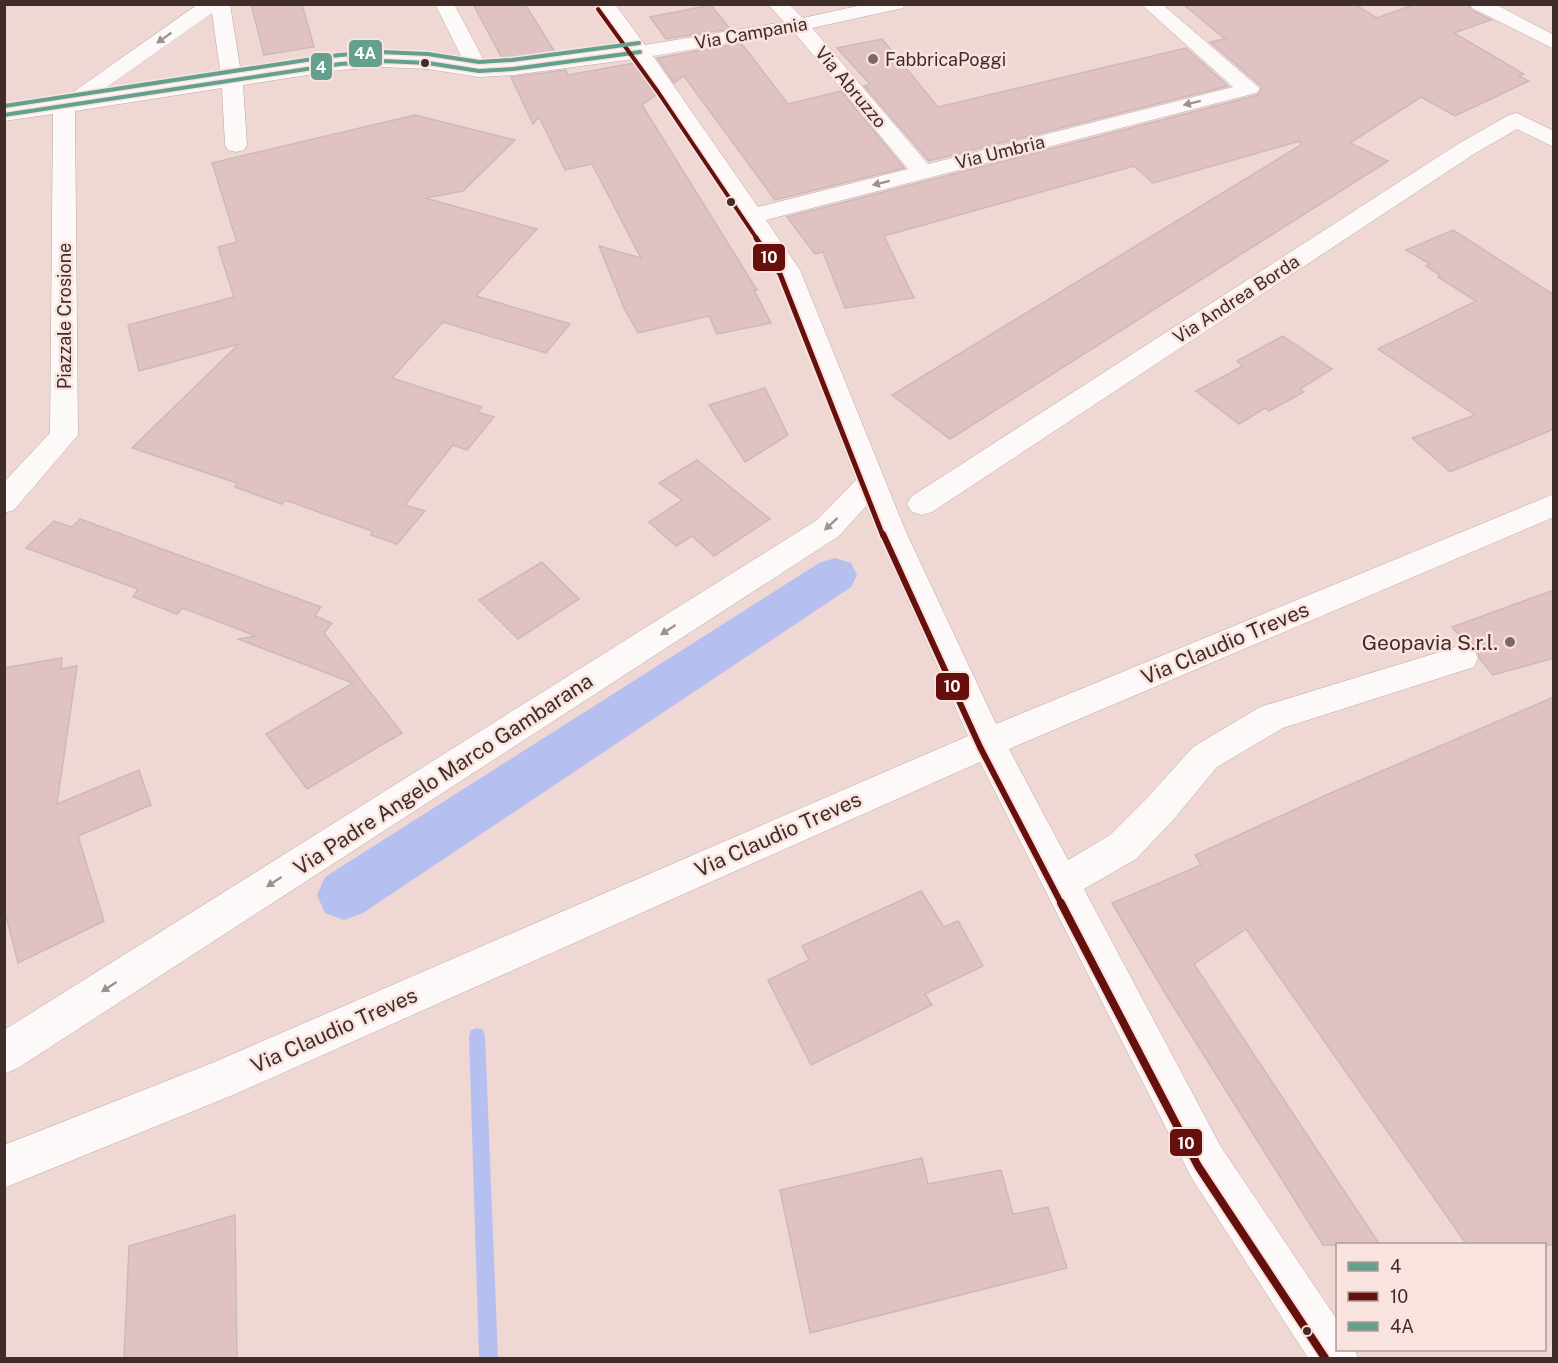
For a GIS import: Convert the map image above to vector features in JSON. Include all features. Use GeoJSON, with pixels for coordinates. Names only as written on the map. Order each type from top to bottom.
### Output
{"type":"FeatureCollection","features":[{"type":"Feature","properties":{"kind":"street"},"geometry":{"type":"LineString","coordinates":[[64,108],[212,4]]}},
{"type":"Feature","properties":{"kind":"street"},"geometry":{"type":"LineString","coordinates":[[220,4],[232,81],[236,145]]}},
{"type":"Feature","properties":{"kind":"street"},"geometry":{"type":"LineString","coordinates":[[444,4],[480,71]]}},
{"type":"Feature","properties":{"kind":"street"},"geometry":{"type":"LineString","coordinates":[[605,4],[788,270],[891,532],[988,743],[1206,1162],[1335,1359]]}},
{"type":"Feature","properties":{"kind":"street","name":"Via Abruzzo"},"geometry":{"type":"LineString","coordinates":[[777,4],[799,25],[922,172]]}},
{"type":"Feature","properties":{"kind":"street","name":"Via Campania"},"geometry":{"type":"LineString","coordinates":[[4,115],[64,108],[340,64],[382,61],[428,63],[480,71],[513,69],[640,52],[799,25],[896,4]]}},
{"type":"Feature","properties":{"kind":"street","name":"Via Umbria"},"geometry":{"type":"LineString","coordinates":[[752,216],[1249,89],[1150,4]]}},
{"type":"Feature","properties":{"kind":"street"},"geometry":{"type":"LineString","coordinates":[[1479,4],[1554,43]]}},
{"type":"Feature","properties":{"kind":"street","name":"Piazzale Crosione"},"geometry":{"type":"LineString","coordinates":[[4,502],[64,435],[64,108]]}},
{"type":"Feature","properties":{"kind":"street","name":"Via Andrea Borda"},"geometry":{"type":"LineString","coordinates":[[922,504],[1466,149],[1518,120],[1554,140]]}},
{"type":"Feature","properties":{"kind":"street","name":"Via Padre Angelo Marco Gambarana"},"geometry":{"type":"LineString","coordinates":[[4,1054],[828,528],[872,481]]}},
{"type":"Feature","properties":{"kind":"street","name":"Via Claudio Treves"},"geometry":{"type":"LineString","coordinates":[[4,1167],[219,1082],[988,743],[1554,505]]}},
{"type":"Feature","properties":{"kind":"street"},"geometry":{"type":"LineString","coordinates":[[1061,883],[1123,847],[1161,808],[1205,757],[1272,717],[1462,658]]}},
{"type":"Feature","properties":{"kind":"building"},"geometry":{"type":"Polygon","coordinates":[[[251,4],[302,4],[314,47],[264,55],[251,4]]]}},
{"type":"Feature","properties":{"kind":"building"},"geometry":{"type":"Polygon","coordinates":[[[473,4],[525,4],[556,54],[503,60],[473,4]]]}},
{"type":"Feature","properties":{"kind":"building"},"geometry":{"type":"Polygon","coordinates":[[[1183,4],[1354,4],[1377,18],[1416,4],[1468,4],[1471,10],[1491,20],[1454,33],[1524,74],[1519,76],[1529,81],[1455,116],[1421,97],[1350,143],[1388,161],[950,439],[892,395],[1301,145],[1300,141],[1153,183],[1134,166],[884,236],[914,298],[845,308],[823,252],[815,254],[787,217],[1258,95],[1262,87],[1210,42],[1225,39],[1183,4]]]}},
{"type":"Feature","properties":{"kind":"building"},"geometry":{"type":"Polygon","coordinates":[[[711,5],[730,29],[666,39],[650,17],[711,5]]]}},
{"type":"Feature","properties":{"kind":"building"},"geometry":{"type":"Polygon","coordinates":[[[882,39],[938,107],[1186,48],[1228,86],[929,161],[864,86],[870,84],[837,48],[882,39]]]}},
{"type":"Feature","properties":{"kind":"building"},"geometry":{"type":"Polygon","coordinates":[[[741,43],[788,104],[841,91],[904,168],[775,200],[684,76],[674,83],[657,58],[741,43]]]}},
{"type":"Feature","properties":{"kind":"building"},"geometry":{"type":"Polygon","coordinates":[[[634,63],[656,95],[642,105],[757,290],[754,290],[771,323],[717,334],[709,316],[638,333],[624,308],[599,246],[641,258],[592,164],[565,170],[539,117],[533,124],[511,77],[566,70],[568,75],[634,63]]]}},
{"type":"Feature","properties":{"kind":"building"},"geometry":{"type":"Polygon","coordinates":[[[415,115],[515,140],[463,191],[425,198],[537,229],[476,296],[570,324],[546,353],[443,322],[392,378],[482,407],[477,412],[494,417],[467,450],[453,445],[405,505],[425,511],[397,544],[371,535],[372,531],[285,500],[282,504],[235,487],[237,483],[132,448],[239,344],[139,371],[128,325],[234,297],[218,247],[237,242],[212,163],[415,115]]]}},
{"type":"Feature","properties":{"kind":"building"},"geometry":{"type":"Polygon","coordinates":[[[1453,230],[1554,295],[1554,429],[1450,472],[1412,438],[1475,415],[1378,349],[1476,301],[1438,277],[1440,275],[1426,266],[1430,264],[1406,250],[1453,230]]]}},
{"type":"Feature","properties":{"kind":"building"},"geometry":{"type":"Polygon","coordinates":[[[1283,336],[1332,369],[1300,389],[1304,392],[1269,411],[1265,408],[1239,424],[1196,391],[1243,366],[1237,361],[1283,336]]]}},
{"type":"Feature","properties":{"kind":"building"},"geometry":{"type":"Polygon","coordinates":[[[765,388],[788,435],[745,462],[709,405],[765,388]]]}},
{"type":"Feature","properties":{"kind":"building"},"geometry":{"type":"Polygon","coordinates":[[[697,460],[770,519],[714,556],[692,536],[676,546],[649,522],[682,500],[659,483],[697,460]]]}},
{"type":"Feature","properties":{"kind":"building"},"geometry":{"type":"Polygon","coordinates":[[[80,519],[321,607],[315,616],[332,623],[324,633],[402,733],[307,789],[266,734],[353,683],[238,639],[256,636],[183,608],[177,614],[133,597],[138,589],[26,548],[54,521],[72,527],[80,519]]]}},
{"type":"Feature","properties":{"kind":"building"},"geometry":{"type":"Polygon","coordinates":[[[542,562],[579,599],[518,639],[479,600],[542,562]]]}},
{"type":"Feature","properties":{"kind":"building","name":"Geopavia S.r.l."},"geometry":{"type":"Polygon","coordinates":[[[1554,590],[1554,658],[1493,675],[1480,659],[1476,648],[1467,644],[1452,627],[1554,590]]]}},
{"type":"Feature","properties":{"kind":"building"},"geometry":{"type":"Polygon","coordinates":[[[62,658],[61,669],[77,666],[57,804],[139,770],[151,805],[78,836],[104,921],[18,963],[4,908],[4,668],[62,658]]]}},
{"type":"Feature","properties":{"kind":"building"},"geometry":{"type":"Polygon","coordinates":[[[1554,697],[1554,1245],[1546,1245],[1546,1243],[1466,1243],[1246,929],[1194,964],[1379,1243],[1323,1245],[1168,998],[1112,903],[1201,865],[1195,855],[1333,792],[1554,697]]]}},
{"type":"Feature","properties":{"kind":"building"},"geometry":{"type":"Polygon","coordinates":[[[921,891],[944,927],[958,921],[983,966],[925,994],[932,1005],[811,1065],[768,980],[809,960],[802,946],[921,891]]]}},
{"type":"Feature","properties":{"kind":"building"},"geometry":{"type":"Polygon","coordinates":[[[922,1158],[928,1184],[1001,1170],[1013,1214],[1048,1207],[1067,1268],[810,1333],[780,1190],[922,1158]]]}},
{"type":"Feature","properties":{"kind":"building"},"geometry":{"type":"Polygon","coordinates":[[[235,1215],[237,1359],[124,1359],[129,1246],[235,1215]]]}},
{"type":"Feature","properties":{"kind":"waterway"},"geometry":{"type":"LineString","coordinates":[[344,895],[835,575]]}},
{"type":"Feature","properties":{"kind":"waterway"},"geometry":{"type":"LineString","coordinates":[[477,1036],[489,1358]]}},
{"type":"Feature","properties":{"kind":"transit line","name":"10"},"geometry":{"type":"LineString","coordinates":[[598,9],[658,92],[780,274],[883,535],[980,747],[1198,1166],[1325,1358]]}},
{"type":"Feature","properties":{"kind":"transit line","name":"4A"},"geometry":{"type":"LineString","coordinates":[[4,106],[339,55],[382,52],[428,54],[479,62],[512,60],[639,43]]}},
{"type":"Feature","properties":{"kind":"transit line","name":"4"},"geometry":{"type":"LineString","coordinates":[[4,115],[340,64],[382,61],[428,63],[479,71],[513,69],[640,52]]}},
{"type":"Feature","properties":{"kind":"place","name":"FabbricaPoggi"},"geometry":{"type":"Point","coordinates":[873,59]}},
{"type":"Feature","properties":{"kind":"place","name":"Geopavia S.r.l."},"geometry":{"type":"Point","coordinates":[1510,642]}}]}
